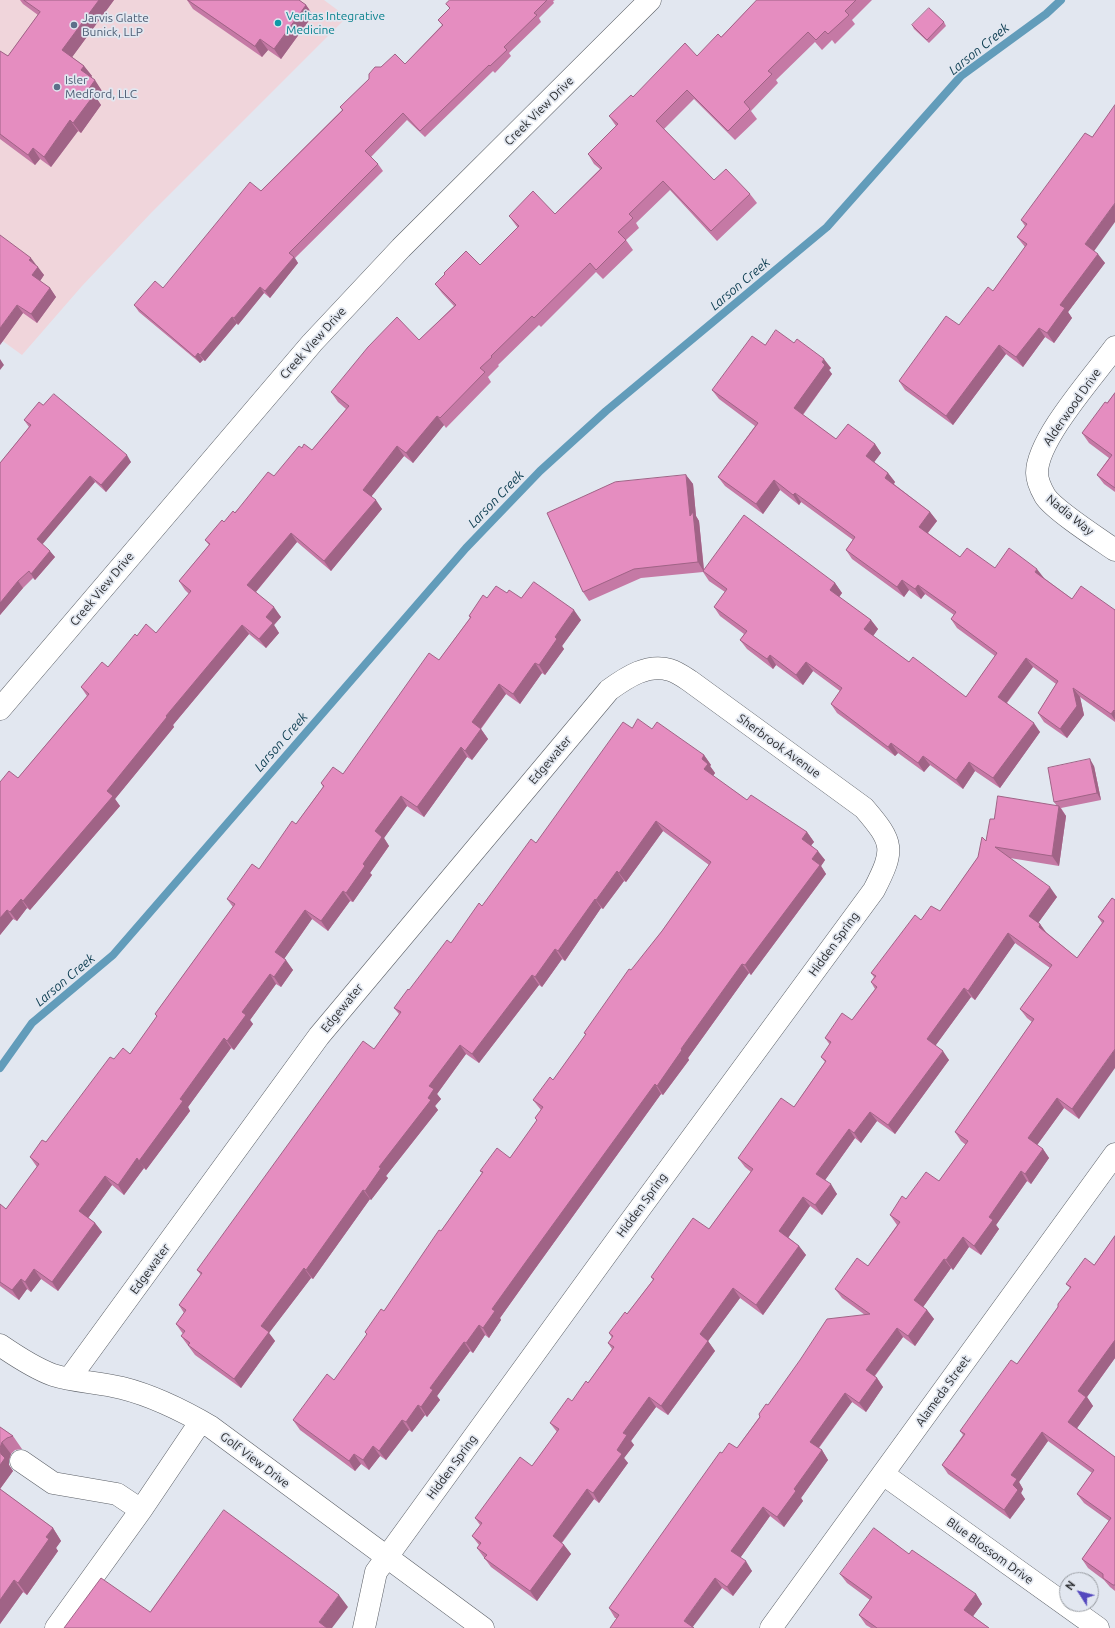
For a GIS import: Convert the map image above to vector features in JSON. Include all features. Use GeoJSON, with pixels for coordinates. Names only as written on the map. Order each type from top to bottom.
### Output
{"type":"FeatureCollection","features":[{"type":"Feature","properties":{"kind":"street","name":"Creek View Drive"},"geometry":{"type":"LineString","coordinates":[[0,709],[312,343],[401,248],[650,0]]}},
{"type":"Feature","properties":{"kind":"street","name":"Alderwood Drive"},"geometry":{"type":"LineString","coordinates":[[1037,471],[1043,449],[1062,419],[1115,347]]}},
{"type":"Feature","properties":{"kind":"street","name":"Nadia Way"},"geometry":{"type":"LineString","coordinates":[[1037,471],[1037,480],[1046,497],[1067,515],[1115,550]]}},
{"type":"Feature","properties":{"kind":"street","name":"Sherbrook Avenue"},"geometry":{"type":"LineString","coordinates":[[648,669],[670,670],[690,681],[864,808],[883,830],[889,849]]}},
{"type":"Feature","properties":{"kind":"street","name":"Edgewater"},"geometry":{"type":"LineString","coordinates":[[69,1379],[336,1014],[609,690],[627,676],[648,669]]}},
{"type":"Feature","properties":{"kind":"street","name":"Hidden Spring"},"geometry":{"type":"LineString","coordinates":[[364,1628],[376,1572],[627,1226],[874,890],[886,866],[889,849]]}},
{"type":"Feature","properties":{"kind":"street","name":"Alameda Street"},"geometry":{"type":"LineString","coordinates":[[771,1628],[1115,1154]]}},
{"type":"Feature","properties":{"kind":"street","name":"Golf View Drive"},"geometry":{"type":"LineString","coordinates":[[0,1345],[29,1364],[53,1375],[121,1388],[150,1397],[183,1410],[201,1421],[483,1628]]}},
{"type":"Feature","properties":{"kind":"street"},"geometry":{"type":"LineString","coordinates":[[56,1628],[141,1510],[201,1421]]}},
{"type":"Feature","properties":{"kind":"street"},"geometry":{"type":"LineString","coordinates":[[20,1461],[53,1483],[117,1494],[141,1510]]}},
{"type":"Feature","properties":{"kind":"street","name":"Blue Blossom Drive"},"geometry":{"type":"LineString","coordinates":[[883,1474],[1098,1628]]}},
{"type":"Feature","properties":{"kind":"shaded area"},"geometry":{"type":"Polygon","coordinates":[[[0,0],[324,0],[347,17],[151,213],[82,286],[22,355],[0,339],[0,0]]]}},
{"type":"Feature","properties":{"kind":"building"},"geometry":{"type":"Polygon","coordinates":[[[24,0],[99,0],[62,50],[84,66],[81,70],[95,80],[88,90],[94,95],[73,123],[70,120],[44,157],[33,148],[28,155],[0,134],[0,51],[8,56],[40,12],[24,0]]]}},
{"type":"Feature","properties":{"kind":"building"},"geometry":{"type":"Polygon","coordinates":[[[188,0],[299,0],[306,5],[274,49],[260,39],[255,46],[188,0]]]}},
{"type":"Feature","properties":{"kind":"building"},"geometry":{"type":"Polygon","coordinates":[[[450,0],[547,0],[534,13],[537,15],[504,47],[507,50],[490,66],[489,65],[420,131],[403,113],[365,151],[378,164],[289,253],[294,257],[265,291],[260,287],[200,355],[198,353],[195,357],[134,305],[155,281],[163,288],[250,182],[261,191],[343,110],[340,107],[369,79],[369,74],[375,67],[381,67],[395,54],[405,64],[443,25],[438,20],[450,8],[446,4],[450,0]]]}},
{"type":"Feature","properties":{"kind":"building"},"geometry":{"type":"Polygon","coordinates":[[[757,0],[856,0],[845,11],[849,15],[828,34],[825,31],[816,40],[808,32],[768,71],[772,74],[744,102],[750,109],[728,131],[687,90],[656,121],[714,180],[726,169],[750,194],[711,231],[663,181],[629,214],[633,218],[618,232],[626,240],[596,270],[590,263],[534,318],[532,316],[480,368],[485,372],[440,418],[437,416],[406,453],[397,446],[363,490],[376,500],[324,561],[291,533],[247,585],[274,607],[266,617],[273,623],[259,639],[242,625],[166,716],[167,717],[107,791],[113,796],[23,901],[21,899],[10,912],[7,910],[0,918],[0,782],[9,771],[18,778],[89,694],[81,687],[102,662],[108,667],[135,634],[137,636],[146,624],[156,633],[191,591],[179,581],[210,544],[205,540],[222,520],[224,522],[233,511],[235,513],[268,472],[274,476],[299,446],[302,448],[304,444],[312,450],[349,406],[331,392],[368,347],[397,317],[419,340],[456,305],[435,284],[445,274],[444,273],[466,251],[480,265],[519,226],[509,216],[533,191],[555,214],[602,168],[588,154],[618,124],[609,116],[631,95],[633,97],[685,43],[697,56],[718,34],[721,37],[757,0]]]}},
{"type":"Feature","properties":{"kind":"building"},"geometry":{"type":"Polygon","coordinates":[[[929,8],[944,22],[927,40],[912,25],[929,8]]]}},
{"type":"Feature","properties":{"kind":"building"},"geometry":{"type":"Polygon","coordinates":[[[1115,105],[1115,203],[1085,244],[1098,254],[1060,305],[1065,308],[1047,333],[1039,328],[1016,357],[999,345],[946,416],[899,381],[946,316],[959,325],[988,287],[993,291],[1027,244],[1017,237],[1027,224],[1021,220],[1085,133],[1092,137],[1115,105]]]}},
{"type":"Feature","properties":{"kind":"building"},"geometry":{"type":"Polygon","coordinates":[[[0,235],[31,258],[29,260],[38,267],[32,275],[50,288],[31,314],[17,305],[0,328],[0,235]]]}},
{"type":"Feature","properties":{"kind":"building"},"geometry":{"type":"Polygon","coordinates":[[[776,330],[794,343],[797,339],[824,359],[822,362],[825,365],[794,408],[836,439],[848,424],[875,444],[866,456],[888,473],[885,478],[930,512],[919,527],[960,557],[967,548],[995,568],[1009,548],[1037,569],[1035,572],[1072,599],[1081,586],[1115,610],[1115,711],[1114,710],[1111,714],[1073,688],[1077,706],[1060,729],[1038,713],[1058,681],[1026,658],[998,697],[1034,723],[993,778],[969,762],[956,780],[923,756],[918,763],[891,743],[888,747],[831,704],[842,688],[806,662],[796,675],[770,655],[767,659],[740,640],[747,631],[714,607],[727,589],[703,571],[744,515],[835,583],[830,590],[871,620],[864,629],[909,662],[913,657],[966,697],[997,653],[951,619],[956,612],[918,585],[915,589],[902,580],[897,587],[846,550],[855,537],[795,493],[793,495],[774,480],[756,504],[718,477],[758,423],[712,390],[752,336],[765,345],[776,330]]]}},
{"type":"Feature","properties":{"kind":"building"},"geometry":{"type":"Polygon","coordinates":[[[1115,393],[1115,488],[1097,475],[1112,455],[1082,433],[1105,402],[1107,403],[1115,393]]]}},
{"type":"Feature","properties":{"kind":"building"},"geometry":{"type":"Polygon","coordinates":[[[54,394],[127,455],[101,485],[90,476],[37,539],[50,551],[31,574],[29,571],[18,581],[0,603],[0,463],[31,425],[24,420],[39,402],[43,405],[54,394]]]}},
{"type":"Feature","properties":{"kind":"building"},"geometry":{"type":"Polygon","coordinates":[[[686,475],[690,516],[693,512],[698,562],[634,569],[583,592],[547,513],[615,482],[686,475]]]}},
{"type":"Feature","properties":{"kind":"building"},"geometry":{"type":"Polygon","coordinates":[[[534,582],[574,610],[555,637],[557,639],[539,665],[535,663],[513,694],[499,684],[472,722],[481,729],[465,751],[461,747],[417,807],[401,796],[375,831],[382,837],[363,864],[365,866],[346,893],[343,891],[321,921],[305,910],[275,952],[286,960],[274,977],[270,974],[242,1012],[246,1015],[227,1041],[224,1038],[180,1099],[183,1101],[139,1161],[137,1158],[118,1185],[105,1176],[79,1211],[95,1223],[52,1282],[34,1269],[25,1282],[21,1279],[12,1290],[0,1282],[0,1204],[6,1209],[39,1164],[30,1157],[42,1140],[46,1142],[110,1057],[114,1059],[123,1048],[130,1054],[157,1016],[155,1014],[235,904],[227,899],[252,864],[259,869],[292,821],[296,824],[324,786],[321,783],[333,767],[343,774],[429,653],[439,660],[471,617],[469,616],[483,595],[487,598],[496,586],[507,593],[509,590],[521,598],[534,582]]]}},
{"type":"Feature","properties":{"kind":"building"},"geometry":{"type":"Polygon","coordinates":[[[638,719],[652,729],[657,722],[704,755],[702,759],[708,764],[704,769],[747,800],[751,795],[807,832],[802,839],[818,851],[812,859],[820,865],[745,965],[742,964],[681,1049],[682,1050],[657,1086],[655,1084],[492,1309],[495,1311],[483,1328],[479,1325],[466,1343],[464,1342],[430,1388],[433,1390],[421,1407],[418,1405],[406,1422],[402,1420],[379,1451],[373,1446],[363,1460],[354,1454],[349,1461],[293,1420],[327,1374],[334,1380],[367,1334],[365,1332],[381,1309],[384,1311],[439,1230],[441,1231],[483,1172],[480,1171],[497,1148],[510,1158],[537,1120],[535,1118],[543,1107],[533,1100],[550,1077],[553,1080],[586,1034],[584,1033],[629,969],[631,970],[662,931],[711,862],[656,821],[619,873],[617,871],[596,900],[595,899],[558,951],[555,949],[535,977],[532,975],[472,1054],[460,1045],[429,1086],[434,1089],[428,1098],[431,1100],[379,1167],[381,1168],[365,1191],[363,1190],[306,1270],[304,1268],[261,1326],[269,1332],[234,1379],[188,1345],[190,1343],[181,1336],[185,1331],[176,1324],[186,1310],[179,1305],[202,1273],[197,1270],[363,1041],[374,1049],[401,1012],[394,1008],[447,940],[451,943],[479,903],[482,906],[531,839],[536,843],[623,722],[632,728],[638,719]]]}},
{"type":"Feature","properties":{"kind":"building"},"geometry":{"type":"Polygon","coordinates":[[[1090,759],[1097,793],[1054,802],[1048,768],[1090,759]]]}},
{"type":"Feature","properties":{"kind":"building"},"geometry":{"type":"Polygon","coordinates":[[[998,796],[1059,806],[1052,856],[995,847],[1050,887],[1029,916],[1040,924],[1039,927],[1077,958],[1104,921],[1098,917],[1112,898],[1115,900],[1115,1049],[1072,1109],[1057,1098],[1028,1138],[1043,1149],[1025,1174],[1021,1171],[989,1217],[993,1220],[974,1246],[963,1237],[946,1260],[944,1259],[914,1300],[927,1310],[908,1336],[897,1328],[866,1370],[877,1378],[859,1403],[845,1393],[810,1442],[822,1450],[794,1489],[796,1491],[777,1517],[763,1507],[731,1551],[746,1561],[727,1587],[715,1578],[684,1621],[694,1628],[610,1628],[619,1615],[609,1608],[720,1452],[722,1453],[729,1443],[737,1448],[760,1417],[759,1414],[766,1404],[768,1405],[827,1319],[870,1314],[835,1289],[857,1258],[868,1266],[900,1222],[890,1215],[902,1196],[906,1199],[926,1172],[939,1181],[968,1141],[955,1132],[1034,1019],[1020,1009],[1052,965],[1008,933],[968,991],[964,988],[927,1039],[943,1051],[888,1125],[870,1112],[854,1133],[849,1129],[816,1174],[831,1184],[815,1205],[803,1197],[779,1231],[799,1246],[756,1305],[733,1288],[700,1334],[708,1341],[661,1406],[649,1397],[623,1433],[627,1435],[617,1450],[622,1454],[593,1493],[587,1489],[553,1536],[564,1545],[530,1591],[484,1558],[487,1555],[477,1548],[481,1543],[472,1536],[482,1523],[475,1518],[520,1457],[532,1466],[559,1429],[550,1423],[568,1398],[572,1401],[586,1381],[588,1383],[614,1347],[608,1343],[613,1336],[609,1333],[625,1312],[627,1314],[654,1279],[651,1277],[693,1218],[709,1229],[753,1169],[738,1158],[781,1098],[794,1107],[826,1061],[821,1057],[831,1042],[825,1038],[842,1013],[852,1020],[877,987],[871,982],[876,976],[871,973],[915,915],[921,920],[931,906],[940,911],[978,857],[982,837],[986,841],[990,819],[994,819],[998,796]]]}},
{"type":"Feature","properties":{"kind":"building"},"geometry":{"type":"Polygon","coordinates":[[[1115,1236],[1115,1340],[1078,1391],[1086,1397],[1068,1422],[1115,1457],[1115,1585],[1113,1585],[1103,1578],[1103,1574],[1082,1559],[1111,1518],[1077,1494],[1094,1470],[1042,1432],[1011,1475],[1017,1479],[1013,1485],[1018,1490],[1004,1510],[942,1465],[965,1434],[960,1431],[1011,1360],[1017,1364],[1058,1307],[1058,1304],[1071,1287],[1066,1284],[1085,1258],[1094,1265],[1115,1236]]]}},
{"type":"Feature","properties":{"kind":"building"},"geometry":{"type":"Polygon","coordinates":[[[0,1427],[13,1436],[2,1442],[0,1448],[0,1427]]]}},
{"type":"Feature","properties":{"kind":"building"},"geometry":{"type":"Polygon","coordinates":[[[0,1449],[1,1454],[5,1458],[0,1465],[0,1449]]]}},
{"type":"Feature","properties":{"kind":"building"},"geometry":{"type":"Polygon","coordinates":[[[0,1489],[53,1528],[46,1537],[49,1539],[18,1583],[14,1580],[0,1600],[0,1489]]]}},
{"type":"Feature","properties":{"kind":"building"},"geometry":{"type":"Polygon","coordinates":[[[224,1510],[339,1595],[319,1622],[327,1628],[64,1628],[101,1578],[150,1612],[224,1510]]]}},
{"type":"Feature","properties":{"kind":"building"},"geometry":{"type":"Polygon","coordinates":[[[874,1528],[909,1554],[912,1550],[976,1594],[964,1610],[989,1628],[877,1628],[859,1615],[872,1597],[840,1574],[874,1528]]]}},
{"type":"Feature","properties":{"kind":"waterway","name":"Larson Creek"},"geometry":{"type":"LineString","coordinates":[[0,1068],[32,1023],[113,955],[466,548],[540,471],[606,411],[827,227],[961,76],[1046,14],[1061,0]]}},
{"type":"Feature","properties":{"kind":"place","name":"Veritas Integrative Medicine"},"geometry":{"type":"Point","coordinates":[278,23]}},
{"type":"Feature","properties":{"kind":"place","name":"Jarvis Glatte Bunick, LLP"},"geometry":{"type":"Point","coordinates":[74,25]}},
{"type":"Feature","properties":{"kind":"place","name":"Isler Medford, LLC"},"geometry":{"type":"Point","coordinates":[57,87]}}]}
